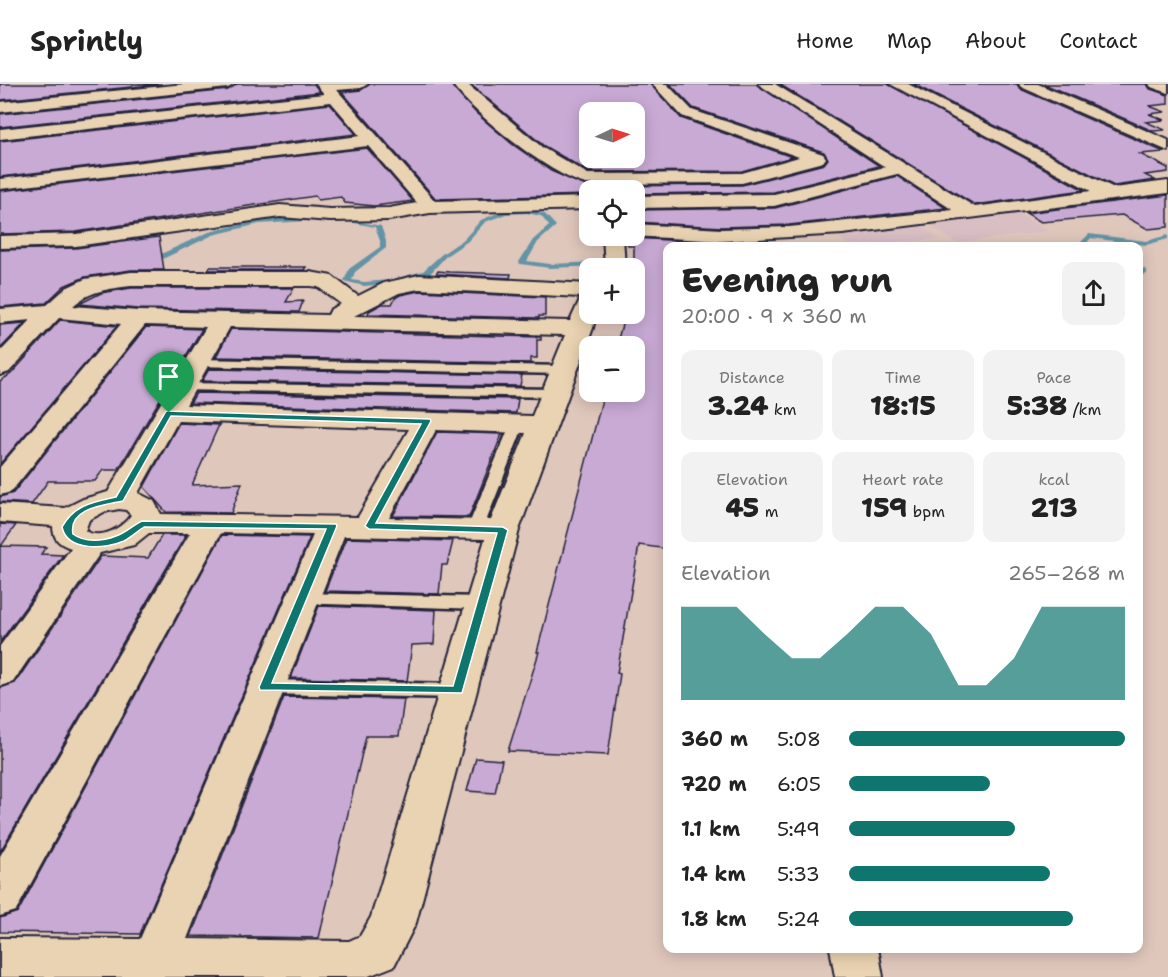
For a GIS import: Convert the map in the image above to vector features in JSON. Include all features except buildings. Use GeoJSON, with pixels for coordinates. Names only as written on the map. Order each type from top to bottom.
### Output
{"type":"FeatureCollection","features":[{"type":"Feature","properties":{"kind":"street"},"geometry":{"type":"LineString","coordinates":[[29,84],[29,104]]}},
{"type":"Feature","properties":{"kind":"street"},"geometry":{"type":"LineString","coordinates":[[0,107],[199,85],[228,84]]}},
{"type":"Feature","properties":{"kind":"street"},"geometry":{"type":"LineString","coordinates":[[0,134],[361,84]]}},
{"type":"Feature","properties":{"kind":"street"},"geometry":{"type":"LineString","coordinates":[[459,84],[490,114],[566,171],[586,179],[742,178],[817,158],[687,113],[659,84]]}},
{"type":"Feature","properties":{"kind":"street"},"geometry":{"type":"LineString","coordinates":[[765,84],[971,213]]}},
{"type":"Feature","properties":{"kind":"street"},"geometry":{"type":"LineString","coordinates":[[897,84],[1109,194]]}},
{"type":"Feature","properties":{"kind":"street"},"geometry":{"type":"LineString","coordinates":[[1026,84],[1165,143]]}},
{"type":"Feature","properties":{"kind":"street"},"geometry":{"type":"LineString","coordinates":[[1156,84],[1168,89]]}},
{"type":"Feature","properties":{"kind":"street"},"geometry":{"type":"LineString","coordinates":[[328,90],[430,207]]}},
{"type":"Feature","properties":{"kind":"street"},"geometry":{"type":"LineString","coordinates":[[0,184],[372,140]]}},
{"type":"Feature","properties":{"kind":"street"},"geometry":{"type":"LineString","coordinates":[[645,202],[774,200],[900,168]]}},
{"type":"Feature","properties":{"kind":"street"},"geometry":{"type":"LineString","coordinates":[[645,231],[832,237],[971,213],[1168,187]]}},
{"type":"Feature","properties":{"kind":"street"},"geometry":{"type":"LineString","coordinates":[[0,242],[76,240],[280,211],[324,215],[389,214],[430,207],[579,203]]}},
{"type":"Feature","properties":{"kind":"street"},"geometry":{"type":"LineString","coordinates":[[551,204],[570,219],[579,223]]}},
{"type":"Feature","properties":{"kind":"street"},"geometry":{"type":"LineString","coordinates":[[0,367],[53,311],[82,288],[131,279],[318,280],[329,284],[356,305]]}},
{"type":"Feature","properties":{"kind":"street"},"geometry":{"type":"LineString","coordinates":[[325,322],[402,284],[419,282],[579,290]]}},
{"type":"Feature","properties":{"kind":"street"},"geometry":{"type":"LineString","coordinates":[[0,316],[53,311],[138,318],[325,322],[579,314]]}},
{"type":"Feature","properties":{"kind":"street"},"geometry":{"type":"LineString","coordinates":[[0,486],[138,318]]}},
{"type":"Feature","properties":{"kind":"street"},"geometry":{"type":"LineString","coordinates":[[119,500],[222,320]]}},
{"type":"Feature","properties":{"kind":"street"},"geometry":{"type":"LineString","coordinates":[[0,959],[349,962],[378,951],[393,923],[482,603],[489,530],[529,425],[560,381],[581,324]]}},
{"type":"Feature","properties":{"kind":"street"},"geometry":{"type":"LineString","coordinates":[[169,413],[529,425]]}},
{"type":"Feature","properties":{"kind":"street"},"geometry":{"type":"LineString","coordinates":[[155,960],[301,599],[427,421]]}},
{"type":"Feature","properties":{"kind":"street"},"geometry":{"type":"LineString","coordinates":[[0,513],[81,531],[120,539],[142,524],[146,515],[143,507],[134,501],[119,500],[92,505],[81,531],[0,674]]}},
{"type":"Feature","properties":{"kind":"street"},"geometry":{"type":"LineString","coordinates":[[142,524],[211,523],[489,530]]}},
{"type":"Feature","properties":{"kind":"street"},"geometry":{"type":"LineString","coordinates":[[0,897],[211,523]]}},
{"type":"Feature","properties":{"kind":"street"},"geometry":{"type":"LineString","coordinates":[[855,953],[859,977]]}},
{"type":"Feature","properties":{"kind":"lane"},"geometry":{"type":"LineString","coordinates":[[197,363],[560,381]]}},
{"type":"Feature","properties":{"kind":"lane"},"geometry":{"type":"LineString","coordinates":[[184,387],[560,381]]}},
{"type":"Feature","properties":{"kind":"lane"},"geometry":{"type":"LineString","coordinates":[[301,599],[482,603]]}},
{"type":"Feature","properties":{"kind":"lane"},"geometry":{"type":"LineString","coordinates":[[265,687],[458,691]]}},
{"type":"Feature","properties":{"kind":"shaded area"},"geometry":{"type":"Polygon","coordinates":[[[1017,213],[1048,231],[955,242],[926,222],[1017,213]]]}},
{"type":"Feature","properties":{"kind":"shaded area"},"geometry":{"type":"Polygon","coordinates":[[[919,224],[939,239],[844,242],[834,233],[919,224]]]}},
{"type":"Feature","properties":{"kind":"waterway"},"geometry":{"type":"LineString","coordinates":[[341,219],[378,226],[383,248],[352,271],[348,281],[364,284],[390,282],[426,273],[444,255],[466,240],[483,221],[505,212],[527,211],[543,215],[553,226],[535,241],[523,262],[550,266],[646,262]]}},
{"type":"Feature","properties":{"kind":"waterway"},"geometry":{"type":"LineString","coordinates":[[64,283],[128,272],[211,233],[259,222],[320,219]]}},
{"type":"Feature","properties":{"kind":"waterway"},"geometry":{"type":"LineString","coordinates":[[1084,242],[1089,236],[1138,242]]}},
{"type":"Feature","properties":{"kind":"waterway"},"geometry":{"type":"LineString","coordinates":[[1143,243],[1168,237]]}},
{"type":"Feature","properties":{"kind":"route"},"geometry":{"type":"LineString","coordinates":[[169,413],[427,421],[369,526],[503,530],[458,691],[265,687],[332,526],[142,524],[120,539],[90,544],[76,541],[69,535],[67,527],[80,511],[106,501],[119,500],[169,413]]}}]}
